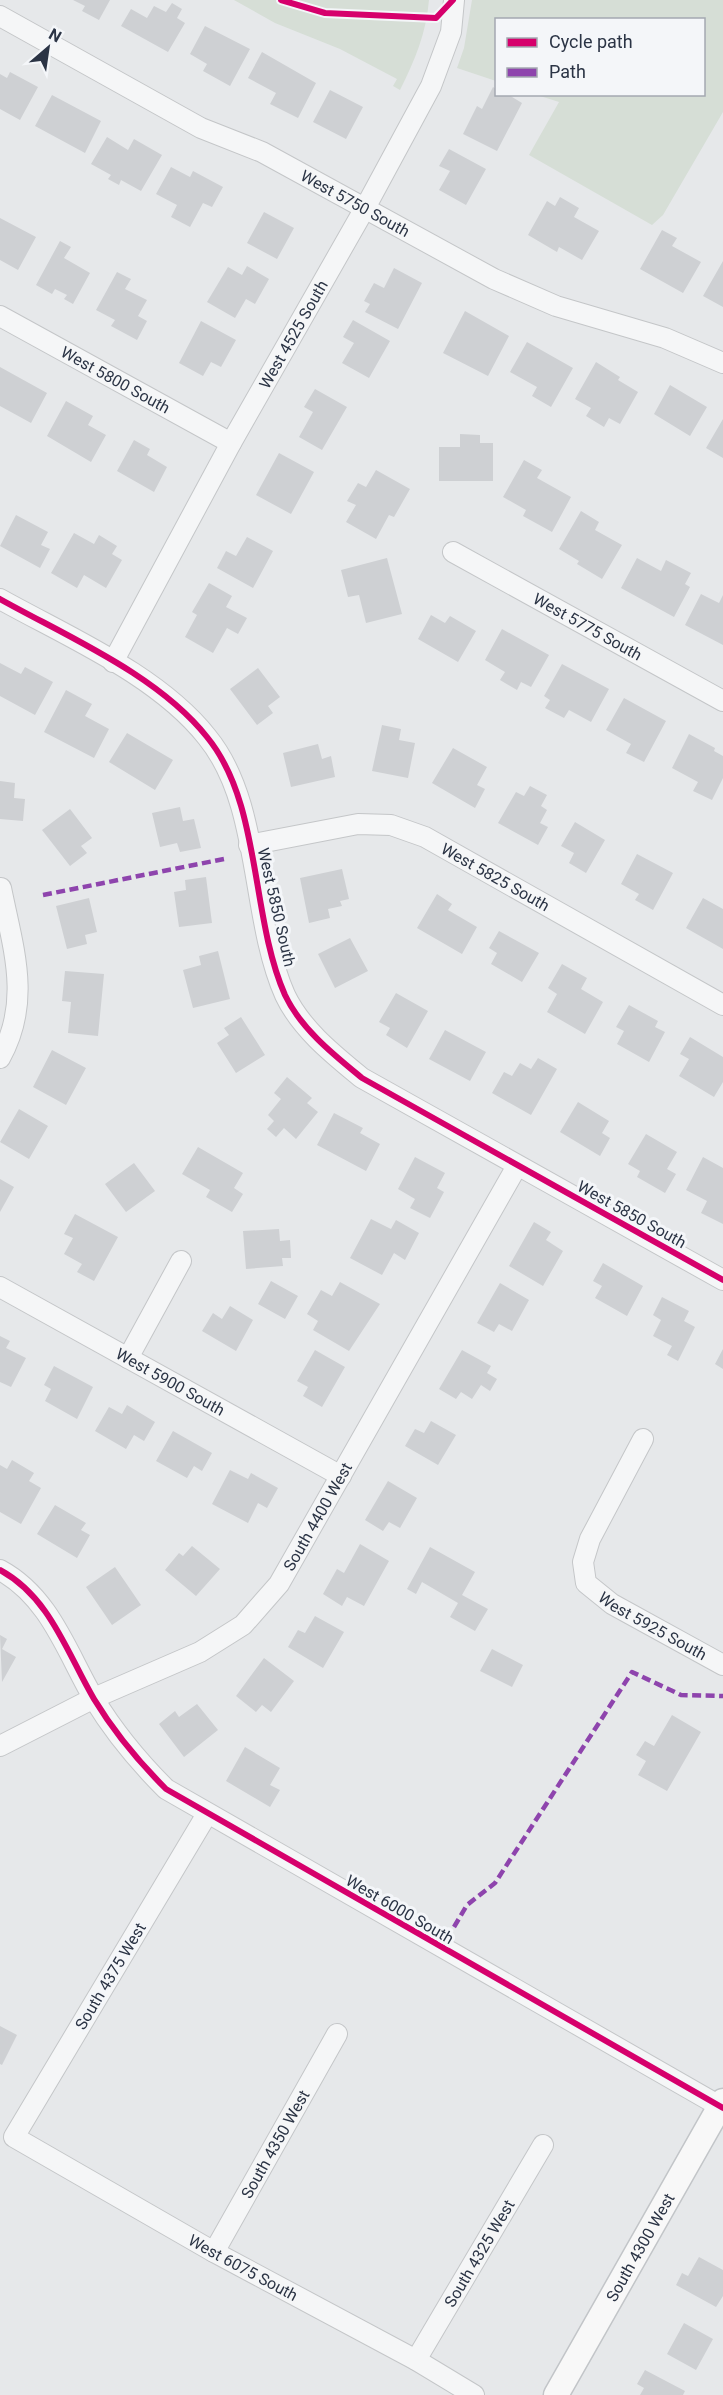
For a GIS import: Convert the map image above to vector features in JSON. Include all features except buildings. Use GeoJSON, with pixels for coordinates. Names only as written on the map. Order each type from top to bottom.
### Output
{"type":"FeatureCollection","features":[{"type":"Feature","properties":{"kind":"main road","name":"South 4300 West"},"geometry":{"type":"LineString","coordinates":[[556,2395],[722,2105]]}},
{"type":"Feature","properties":{"kind":"street","name":"West 4525 South"},"geometry":{"type":"LineString","coordinates":[[113,662],[231,442],[365,208],[431,86],[450,32],[454,0]]}},
{"type":"Feature","properties":{"kind":"street","name":"West 5750 South"},"geometry":{"type":"LineString","coordinates":[[0,16],[201,128],[262,152],[494,279],[546,302],[665,339],[723,363]]}},
{"type":"Feature","properties":{"kind":"street","name":"West 5800 South"},"geometry":{"type":"LineString","coordinates":[[0,316],[231,442]]}},
{"type":"Feature","properties":{"kind":"street","name":"West 5775 South"},"geometry":{"type":"LineString","coordinates":[[453,552],[723,701]]}},
{"type":"Feature","properties":{"kind":"street","name":"West 5850 South"},"geometry":{"type":"LineString","coordinates":[[0,599],[113,662],[174,702],[208,738],[237,788],[275,965],[286,997],[318,1040],[362,1078],[723,1280]]}},
{"type":"Feature","properties":{"kind":"street","name":"West 5825 South"},"geometry":{"type":"LineString","coordinates":[[249,845],[358,824],[391,825],[425,837],[723,1005]]}},
{"type":"Feature","properties":{"kind":"street"},"geometry":{"type":"LineString","coordinates":[[0,1058],[12,1037],[19,1002],[17,969],[1,888]]}},
{"type":"Feature","properties":{"kind":"street","name":"South 4400 West"},"geometry":{"type":"LineString","coordinates":[[0,1746],[94,1698],[200,1652],[243,1625],[279,1584],[516,1166]]}},
{"type":"Feature","properties":{"kind":"street"},"geometry":{"type":"LineString","coordinates":[[128,1358],[181,1261]]}},
{"type":"Feature","properties":{"kind":"street","name":"West 5900 South"},"geometry":{"type":"LineString","coordinates":[[0,1287],[341,1476]]}},
{"type":"Feature","properties":{"kind":"street","name":"West 5925 South"},"geometry":{"type":"LineString","coordinates":[[643,1439],[590,1539],[583,1562],[586,1583],[612,1604],[723,1665]]}},
{"type":"Feature","properties":{"kind":"street","name":"West 6000 South"},"geometry":{"type":"LineString","coordinates":[[0,1570],[30,1593],[55,1625],[94,1698],[141,1764],[166,1789],[722,2105]]}},
{"type":"Feature","properties":{"kind":"street","name":"South 4375 West"},"geometry":{"type":"LineString","coordinates":[[14,2137],[207,1814]]}},
{"type":"Feature","properties":{"kind":"street","name":"South 4350 West"},"geometry":{"type":"LineString","coordinates":[[214,2252],[338,2034]]}},
{"type":"Feature","properties":{"kind":"street","name":"West 6075 South"},"geometry":{"type":"LineString","coordinates":[[14,2137],[214,2252],[416,2360],[474,2395]]}},
{"type":"Feature","properties":{"kind":"street","name":"South 4325 West"},"geometry":{"type":"LineString","coordinates":[[416,2360],[543,2145]]}},
{"type":"Feature","properties":{"kind":"shaded area"},"geometry":{"type":"Polygon","coordinates":[[[234,0],[429,0],[419,46],[400,90],[393,86],[397,79],[340,49],[275,23],[234,0]]]}},
{"type":"Feature","properties":{"kind":"shaded area"},"geometry":{"type":"Polygon","coordinates":[[[472,0],[723,0],[723,112],[663,215],[652,225],[529,155],[559,102],[540,96],[705,96],[705,18],[495,18],[495,81],[457,68],[464,48],[472,0]]]}},
{"type":"Feature","properties":{"kind":"marked path"},"geometry":{"type":"LineString","coordinates":[[43,895],[224,859]]}},
{"type":"Feature","properties":{"kind":"marked path"},"geometry":{"type":"LineString","coordinates":[[454,1927],[467,1905],[495,1883],[632,1672],[681,1695],[723,1696]]}},
{"type":"Feature","properties":{"kind":"cycle path"},"geometry":{"type":"LineString","coordinates":[[281,0],[325,13],[436,18],[453,0]]}},
{"type":"Feature","properties":{"kind":"cycle path"},"geometry":{"type":"LineString","coordinates":[[0,599],[138,676],[187,715],[207,737],[225,764],[247,827],[266,931],[285,995],[300,1019],[330,1051],[362,1078],[723,1280]]}},
{"type":"Feature","properties":{"kind":"cycle path"},"geometry":{"type":"LineString","coordinates":[[0,1570],[17,1581],[45,1611],[56,1627],[94,1699],[118,1735],[166,1789],[723,2108]]}}]}
